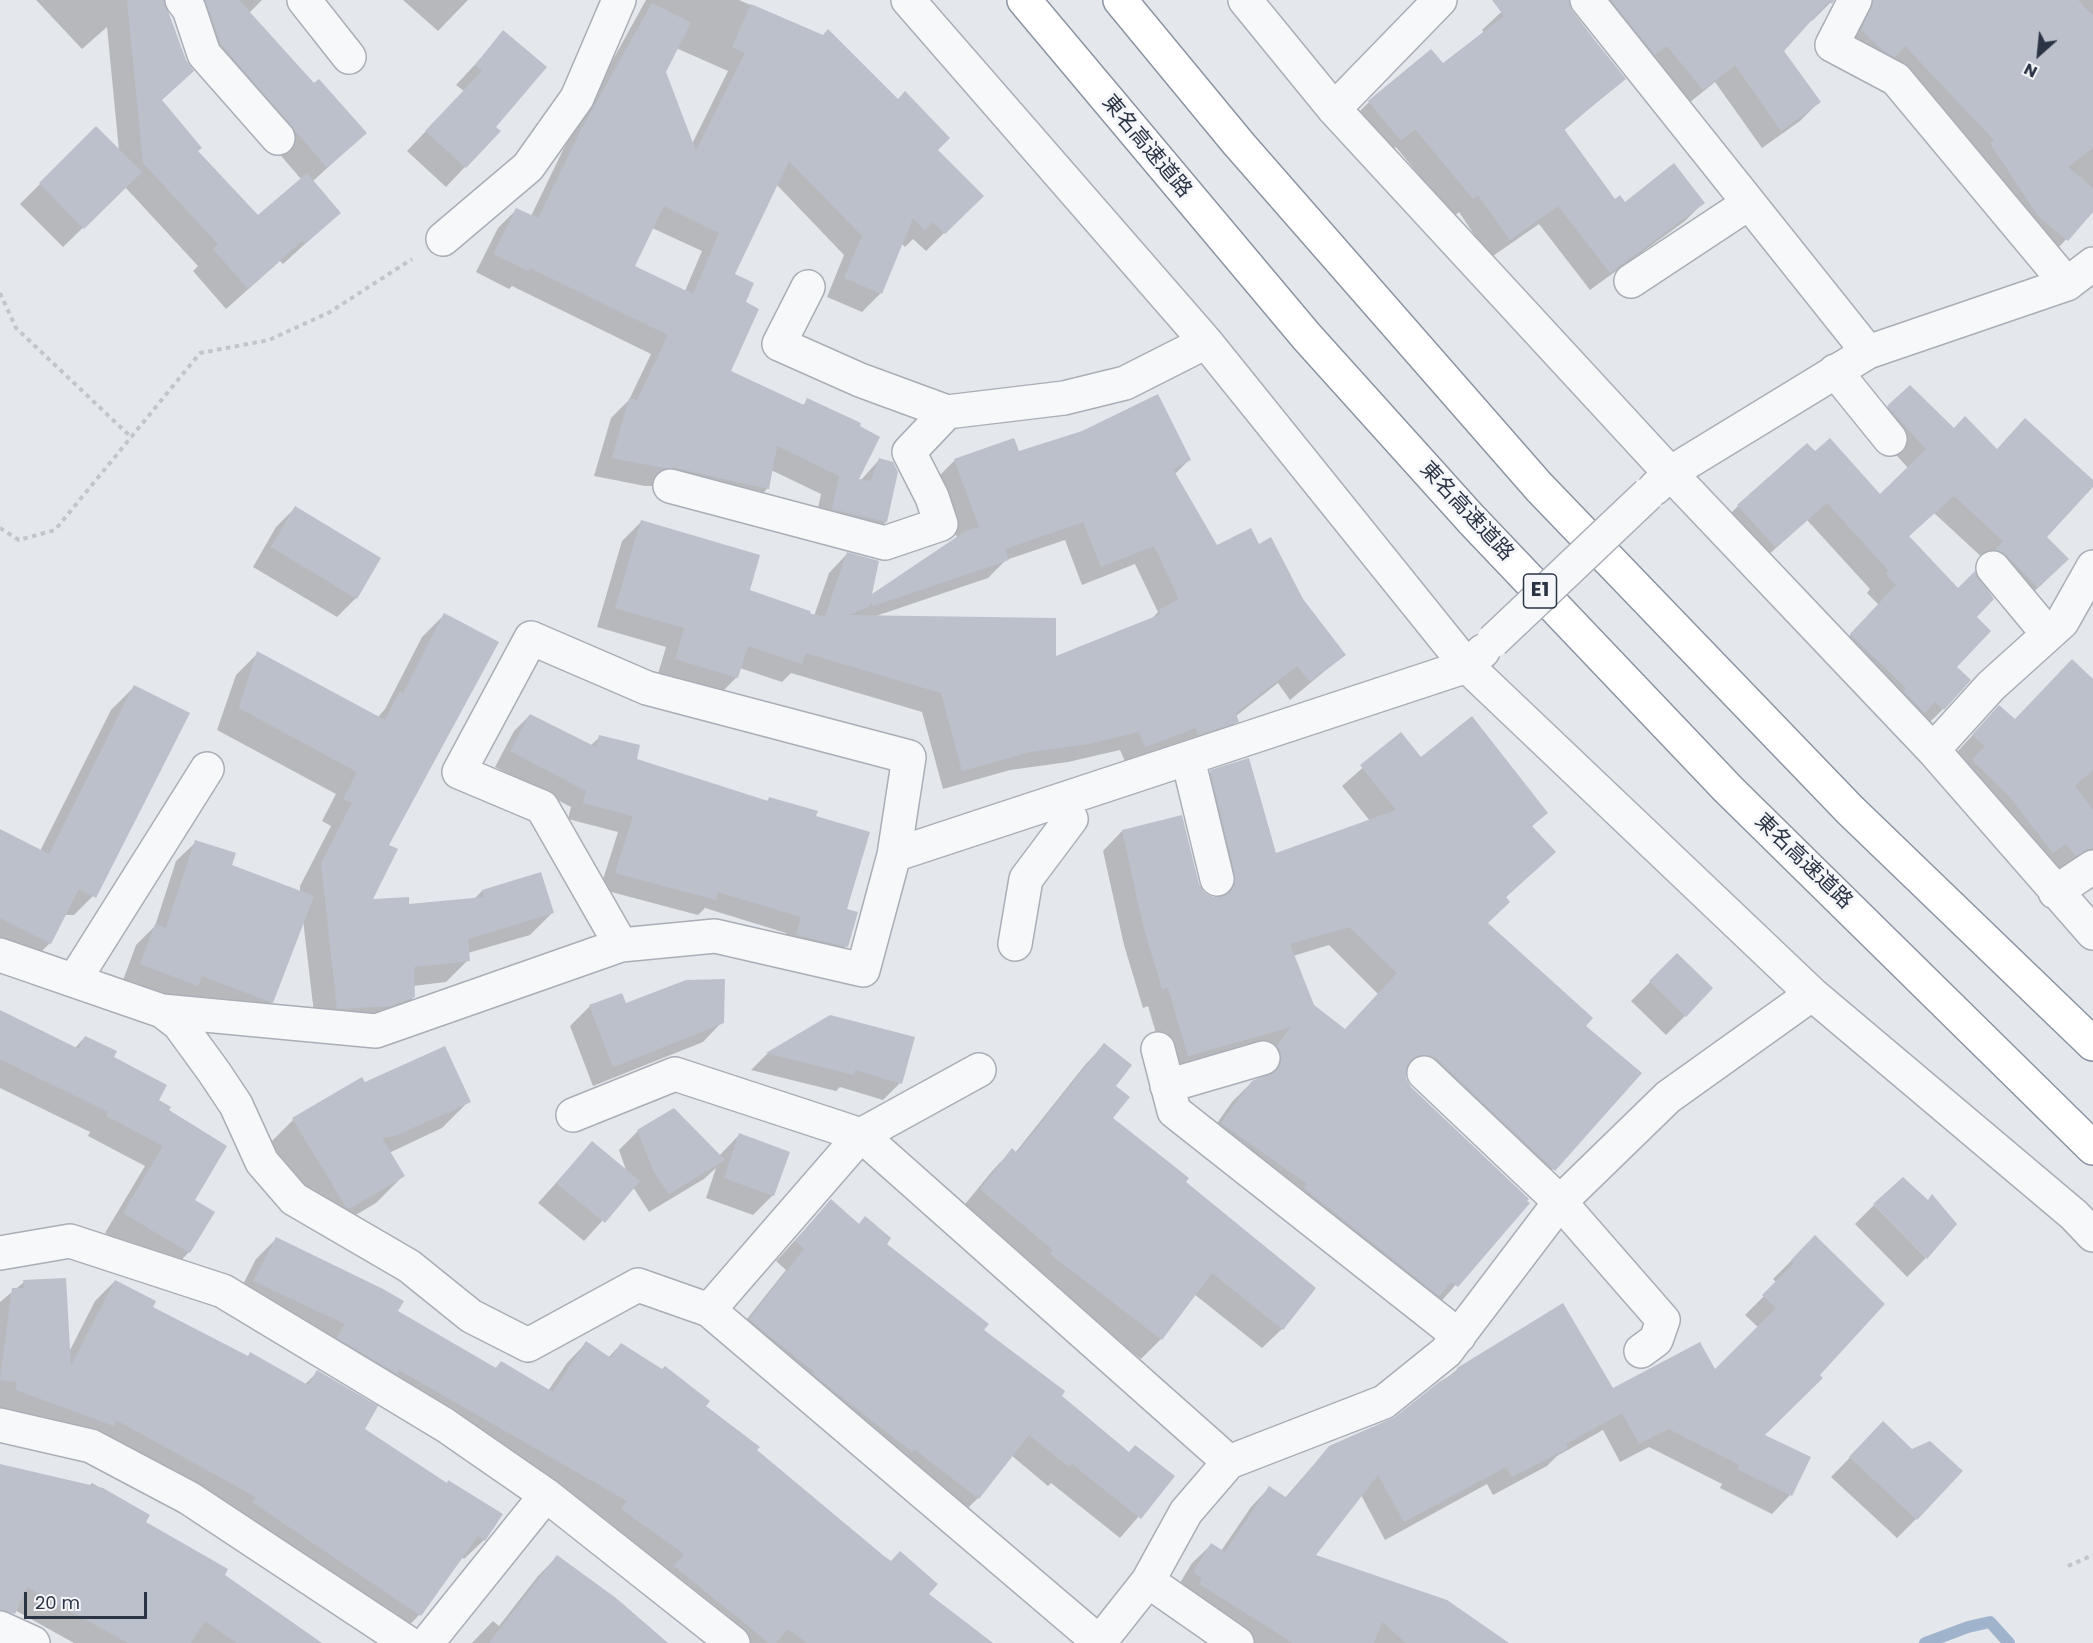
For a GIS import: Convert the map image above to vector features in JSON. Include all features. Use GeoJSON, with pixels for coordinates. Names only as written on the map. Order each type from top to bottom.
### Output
{"type":"FeatureCollection","features":[{"type":"Feature","properties":{"kind":"highway","name":"東名高速道路"},"geometry":{"type":"LineString","coordinates":[[1024,0],[1307,337],[1471,519],[1728,789],[2093,1148]]}},
{"type":"Feature","properties":{"kind":"highway"},"geometry":{"type":"LineString","coordinates":[[1120,0],[1262,170],[1539,487],[1850,810],[2093,1044]]}},
{"type":"Feature","properties":{"kind":"street"},"geometry":{"type":"LineString","coordinates":[[182,0],[189,9],[204,54],[278,138]]}},
{"type":"Feature","properties":{"kind":"street"},"geometry":{"type":"LineString","coordinates":[[304,0],[349,57]]}},
{"type":"Feature","properties":{"kind":"street"},"geometry":{"type":"LineString","coordinates":[[443,239],[528,167],[577,98],[619,0]]}},
{"type":"Feature","properties":{"kind":"street"},"geometry":{"type":"LineString","coordinates":[[908,0],[1206,342],[1467,666],[1812,994],[2074,1215],[2093,1235]]}},
{"type":"Feature","properties":{"kind":"street"},"geometry":{"type":"LineString","coordinates":[[1245,0],[1334,108],[1659,484],[1933,750],[2093,933]]}},
{"type":"Feature","properties":{"kind":"street"},"geometry":{"type":"LineString","coordinates":[[1334,108],[1440,0]]}},
{"type":"Feature","properties":{"kind":"street"},"geometry":{"type":"LineString","coordinates":[[1587,0],[1868,352]]}},
{"type":"Feature","properties":{"kind":"street"},"geometry":{"type":"LineString","coordinates":[[1855,0],[1832,45],[1896,79],[2067,284]]}},
{"type":"Feature","properties":{"kind":"street"},"geometry":{"type":"LineString","coordinates":[[1631,281],[1749,203]]}},
{"type":"Feature","properties":{"kind":"street"},"geometry":{"type":"LineString","coordinates":[[894,855],[1467,666],[1659,484],[1868,352],[2067,284],[2093,264]]}},
{"type":"Feature","properties":{"kind":"street"},"geometry":{"type":"LineString","coordinates":[[808,287],[779,344],[860,380],[947,412],[1064,398],[1125,383],[1206,342]]}},
{"type":"Feature","properties":{"kind":"street"},"geometry":{"type":"LineString","coordinates":[[1835,371],[1890,439]]}},
{"type":"Feature","properties":{"kind":"street"},"geometry":{"type":"LineString","coordinates":[[670,486],[885,543],[941,524],[932,497],[909,452],[947,412]]}},
{"type":"Feature","properties":{"kind":"street"},"geometry":{"type":"LineString","coordinates":[[1993,567],[2048,634]]}},
{"type":"Feature","properties":{"kind":"street"},"geometry":{"type":"LineString","coordinates":[[1933,750],[1991,686],[2062,622],[2093,567]]}},
{"type":"Feature","properties":{"kind":"street"},"geometry":{"type":"LineString","coordinates":[[0,955],[75,979],[162,1011],[376,1031],[621,945],[715,936],[863,970],[894,855],[909,757],[647,688],[531,639],[459,772],[542,807],[621,945]]}},
{"type":"Feature","properties":{"kind":"street"},"geometry":{"type":"LineString","coordinates":[[1188,759],[1217,879]]}},
{"type":"Feature","properties":{"kind":"street"},"geometry":{"type":"LineString","coordinates":[[75,979],[207,769]]}},
{"type":"Feature","properties":{"kind":"street"},"geometry":{"type":"LineString","coordinates":[[1015,944],[1026,879],[1071,819],[1062,801]]}},
{"type":"Feature","properties":{"kind":"street"},"geometry":{"type":"LineString","coordinates":[[2055,892],[2093,867]]}},
{"type":"Feature","properties":{"kind":"street"},"geometry":{"type":"LineString","coordinates":[[162,1011],[179,1024],[214,1072],[236,1105],[262,1162],[294,1199],[409,1266],[471,1316],[528,1345],[638,1285],[710,1310],[1099,1642],[1148,1581],[1185,1512],[1229,1462],[1384,1402],[1446,1352],[1560,1202],[1668,1097],[1812,994]]}},
{"type":"Feature","properties":{"kind":"street"},"geometry":{"type":"LineString","coordinates":[[1158,1049],[1174,1111],[1459,1336]]}},
{"type":"Feature","properties":{"kind":"street"},"geometry":{"type":"LineString","coordinates":[[1167,1086],[1263,1058]]}},
{"type":"Feature","properties":{"kind":"street"},"geometry":{"type":"LineString","coordinates":[[710,1310],[861,1135],[979,1070]]}},
{"type":"Feature","properties":{"kind":"street"},"geometry":{"type":"LineString","coordinates":[[1424,1073],[1560,1202],[1663,1320],[1656,1340],[1641,1351]]}},
{"type":"Feature","properties":{"kind":"street"},"geometry":{"type":"LineString","coordinates":[[573,1115],[675,1074],[861,1135],[1229,1462]]}},
{"type":"Feature","properties":{"kind":"street"},"geometry":{"type":"LineString","coordinates":[[0,1253],[70,1241],[223,1291],[445,1425],[546,1496],[733,1643]]}},
{"type":"Feature","properties":{"kind":"street"},"geometry":{"type":"LineString","coordinates":[[0,1425],[91,1446],[189,1498],[408,1643]]}},
{"type":"Feature","properties":{"kind":"street"},"geometry":{"type":"LineString","coordinates":[[428,1643],[546,1496]]}},
{"type":"Feature","properties":{"kind":"street"},"geometry":{"type":"LineString","coordinates":[[1148,1581],[1237,1643]]}},
{"type":"Feature","properties":{"kind":"street"},"geometry":{"type":"LineString","coordinates":[[0,1628],[33,1643]]}},
{"type":"Feature","properties":{"kind":"path"},"geometry":{"type":"LineString","coordinates":[[0,528],[19,540],[55,530],[200,353],[269,340],[330,312],[443,239]]}},
{"type":"Feature","properties":{"kind":"path"},"geometry":{"type":"LineString","coordinates":[[0,293],[16,328],[132,438]]}},
{"type":"Feature","properties":{"kind":"path"},"geometry":{"type":"LineString","coordinates":[[2068,1566],[2093,1555]]}},
{"type":"Feature","properties":{"kind":"building"},"geometry":{"type":"Polygon","coordinates":[[[127,0],[164,0],[186,60],[194,71],[162,100],[202,148],[198,151],[258,215],[307,173],[341,213],[305,244],[302,241],[248,289],[213,249],[218,244],[143,163],[127,0]]]}},
{"type":"Feature","properties":{"kind":"building"},"geometry":{"type":"Polygon","coordinates":[[[205,0],[239,0],[314,83],[319,79],[367,133],[327,168],[221,44],[205,0]]]}},
{"type":"Feature","properties":{"kind":"building"},"geometry":{"type":"Polygon","coordinates":[[[1492,0],[1569,0],[1572,12],[1626,79],[1564,129],[1615,199],[1620,195],[1625,202],[1674,163],[1705,203],[1610,273],[1558,206],[1510,240],[1478,195],[1473,199],[1415,129],[1401,141],[1368,101],[1431,49],[1443,63],[1504,16],[1492,0]]]}},
{"type":"Feature","properties":{"kind":"building"},"geometry":{"type":"Polygon","coordinates":[[[1611,0],[1834,0],[1832,4],[1829,1],[1784,51],[1821,102],[1781,131],[1735,65],[1703,90],[1667,46],[1655,55],[1611,0]]]}},
{"type":"Feature","properties":{"kind":"building"},"geometry":{"type":"Polygon","coordinates":[[[1874,0],[2078,0],[2093,16],[2093,148],[2068,167],[2093,188],[2093,212],[2068,241],[2038,216],[1990,143],[1994,140],[1905,46],[1895,57],[1884,51],[1861,30],[1874,0]]]}},
{"type":"Feature","properties":{"kind":"building"},"geometry":{"type":"Polygon","coordinates":[[[652,3],[691,23],[666,72],[696,151],[745,53],[732,47],[751,4],[823,35],[828,29],[898,99],[905,91],[950,138],[938,150],[984,196],[945,234],[933,222],[925,230],[913,218],[882,294],[844,278],[862,236],[789,161],[735,274],[754,283],[746,302],[759,309],[731,371],[804,405],[807,398],[861,423],[860,426],[880,437],[859,479],[871,481],[879,458],[893,462],[898,472],[887,522],[832,509],[839,476],[777,446],[769,489],[675,468],[612,458],[629,398],[637,400],[668,335],[530,268],[528,271],[493,254],[516,208],[538,218],[582,128],[652,3]],[[664,206],[635,266],[693,294],[719,233],[664,206]]]}},
{"type":"Feature","properties":{"kind":"building"},"geometry":{"type":"Polygon","coordinates":[[[503,30],[547,67],[496,127],[501,131],[466,168],[425,131],[482,71],[475,65],[503,30]]]}},
{"type":"Feature","properties":{"kind":"building"},"geometry":{"type":"Polygon","coordinates":[[[96,126],[142,172],[84,229],[39,183],[96,126]]]}},
{"type":"Feature","properties":{"kind":"building"},"geometry":{"type":"Polygon","coordinates":[[[1910,385],[1954,428],[1965,416],[1997,449],[2025,418],[2093,480],[2093,487],[2047,537],[2069,559],[2038,588],[2007,556],[1995,550],[2003,541],[1954,496],[1909,536],[1958,588],[1975,571],[1994,599],[1977,617],[1991,631],[1957,667],[1971,680],[1944,710],[1935,702],[1925,713],[1903,691],[1906,688],[1850,634],[1896,585],[1885,573],[1888,570],[1827,503],[1776,548],[1737,505],[1807,443],[1815,451],[1830,438],[1880,494],[1926,449],[1887,406],[1910,385]]]}},
{"type":"Feature","properties":{"kind":"building"},"geometry":{"type":"Polygon","coordinates":[[[1158,394],[1191,460],[1173,469],[1217,545],[1251,528],[1259,544],[1271,537],[1303,599],[1346,655],[1310,682],[1297,666],[1236,713],[1239,722],[1198,735],[1196,728],[1145,747],[1139,732],[1088,744],[1030,752],[962,771],[941,693],[806,653],[802,664],[748,646],[738,678],[675,659],[684,628],[615,608],[641,520],[760,555],[750,590],[810,611],[811,614],[825,616],[847,552],[879,561],[872,594],[964,532],[979,527],[954,459],[1014,438],[1019,451],[1082,431],[1158,394]],[[1083,522],[1005,549],[1009,560],[873,606],[871,602],[869,607],[848,615],[1056,618],[1056,656],[1161,614],[1158,610],[1179,599],[1154,546],[1101,567],[1083,522]]]}},
{"type":"Feature","properties":{"kind":"building"},"geometry":{"type":"Polygon","coordinates":[[[295,506],[381,558],[357,599],[271,547],[295,506]]]}},
{"type":"Feature","properties":{"kind":"building"},"geometry":{"type":"Polygon","coordinates":[[[444,613],[499,642],[389,845],[398,849],[373,899],[409,897],[409,904],[484,897],[482,890],[541,872],[554,913],[468,939],[470,961],[414,967],[415,997],[391,1006],[337,1009],[321,863],[352,803],[343,799],[357,772],[239,708],[257,651],[385,720],[400,691],[403,693],[444,613]]]}},
{"type":"Feature","properties":{"kind":"building"},"geometry":{"type":"Polygon","coordinates":[[[2072,659],[2093,679],[2093,770],[2075,786],[2093,810],[2093,848],[2076,856],[2066,844],[2053,853],[2009,796],[1972,760],[1985,746],[1972,735],[1999,705],[2015,719],[2072,659]]]}},
{"type":"Feature","properties":{"kind":"building"},"geometry":{"type":"Polygon","coordinates":[[[134,685],[190,713],[96,898],[79,889],[51,944],[0,918],[0,829],[49,854],[134,685]]]}},
{"type":"Feature","properties":{"kind":"building"},"geometry":{"type":"Polygon","coordinates":[[[530,714],[596,747],[599,735],[640,745],[637,759],[768,801],[769,797],[818,811],[816,816],[870,832],[847,909],[858,912],[848,947],[796,935],[801,917],[718,892],[716,900],[615,873],[633,816],[583,803],[586,791],[510,751],[530,714]]]}},
{"type":"Feature","properties":{"kind":"building"},"geometry":{"type":"Polygon","coordinates":[[[1472,716],[1548,813],[1532,826],[1556,852],[1506,897],[1510,902],[1488,923],[1593,1018],[1586,1026],[1642,1073],[1555,1171],[1437,1059],[1429,1055],[1419,1055],[1410,1061],[1406,1068],[1406,1078],[1411,1087],[1529,1199],[1527,1201],[1530,1203],[1458,1287],[1451,1282],[1439,1296],[1304,1188],[1307,1184],[1221,1123],[1252,1081],[1277,1070],[1281,1062],[1277,1046],[1291,1027],[1188,1056],[1168,988],[1162,989],[1143,925],[1122,830],[1182,815],[1199,884],[1211,897],[1222,897],[1235,885],[1235,875],[1210,770],[1249,758],[1276,853],[1396,810],[1360,765],[1401,732],[1421,757],[1472,716]],[[1349,927],[1290,944],[1314,1005],[1345,1029],[1397,973],[1349,927]]]}},
{"type":"Feature","properties":{"kind":"building"},"geometry":{"type":"Polygon","coordinates":[[[195,840],[236,853],[232,865],[314,896],[273,1003],[202,976],[198,986],[140,964],[155,924],[166,928],[195,840]]]}},
{"type":"Feature","properties":{"kind":"building"},"geometry":{"type":"Polygon","coordinates":[[[1677,953],[1713,988],[1686,1017],[1649,981],[1677,953]]]}},
{"type":"Feature","properties":{"kind":"building"},"geometry":{"type":"Polygon","coordinates":[[[725,979],[724,1023],[613,1067],[589,1005],[622,993],[626,1003],[686,980],[725,979]]]}},
{"type":"Feature","properties":{"kind":"building"},"geometry":{"type":"Polygon","coordinates":[[[0,1010],[79,1049],[85,1036],[117,1051],[114,1057],[167,1085],[159,1100],[171,1107],[169,1110],[227,1146],[195,1200],[215,1212],[190,1253],[123,1213],[163,1146],[106,1116],[108,1112],[0,1059],[0,1010]]]}},
{"type":"Feature","properties":{"kind":"building"},"geometry":{"type":"Polygon","coordinates":[[[830,1015],[915,1037],[902,1084],[855,1070],[854,1075],[766,1053],[830,1015]]]}},
{"type":"Feature","properties":{"kind":"building"},"geometry":{"type":"Polygon","coordinates":[[[1104,1043],[1132,1065],[1116,1086],[1130,1097],[1113,1118],[1189,1178],[1186,1182],[1316,1288],[1283,1330],[1212,1273],[1162,1340],[1050,1254],[1053,1250],[980,1189],[1012,1148],[1017,1153],[1104,1043]]]}},
{"type":"Feature","properties":{"kind":"building"},"geometry":{"type":"Polygon","coordinates":[[[445,1046],[471,1102],[395,1136],[382,1138],[405,1176],[349,1209],[292,1118],[362,1077],[365,1082],[445,1046]]]}},
{"type":"Feature","properties":{"kind":"building"},"geometry":{"type":"Polygon","coordinates":[[[674,1108],[725,1160],[669,1194],[654,1172],[637,1130],[674,1108]]]}},
{"type":"Feature","properties":{"kind":"building"},"geometry":{"type":"Polygon","coordinates":[[[739,1133],[790,1152],[774,1196],[724,1178],[739,1133]]]}},
{"type":"Feature","properties":{"kind":"building"},"geometry":{"type":"Polygon","coordinates":[[[592,1141],[640,1181],[605,1223],[556,1183],[592,1141]]]}},
{"type":"Feature","properties":{"kind":"building"},"geometry":{"type":"Polygon","coordinates":[[[1903,1177],[1928,1200],[1932,1194],[1957,1224],[1927,1259],[1873,1204],[1903,1177]]]}},
{"type":"Feature","properties":{"kind":"building"},"geometry":{"type":"Polygon","coordinates":[[[831,1199],[859,1224],[865,1216],[891,1238],[887,1244],[989,1324],[984,1330],[1065,1391],[1062,1396],[1129,1452],[1135,1445],[1175,1476],[1141,1519],[1072,1464],[1069,1467],[1029,1435],[979,1499],[914,1449],[912,1452],[813,1374],[814,1372],[749,1319],[804,1249],[795,1241],[831,1199]]]}},
{"type":"Feature","properties":{"kind":"building"},"geometry":{"type":"Polygon","coordinates":[[[1815,1235],[1885,1304],[1820,1375],[1823,1378],[1765,1435],[1811,1457],[1792,1496],[1737,1469],[1739,1465],[1669,1429],[1639,1444],[1622,1413],[1566,1444],[1568,1448],[1512,1477],[1506,1467],[1404,1522],[1378,1475],[1316,1555],[1447,1600],[1509,1643],[1406,1643],[1382,1622],[1374,1643],[1293,1643],[1199,1584],[1202,1578],[1193,1572],[1211,1543],[1225,1552],[1269,1486],[1287,1498],[1329,1446],[1395,1417],[1439,1382],[1458,1371],[1457,1368],[1563,1303],[1613,1388],[1700,1342],[1715,1369],[1776,1308],[1762,1295],[1794,1263],[1791,1260],[1815,1235]]]}},
{"type":"Feature","properties":{"kind":"building"},"geometry":{"type":"Polygon","coordinates":[[[276,1237],[404,1301],[398,1311],[496,1368],[501,1361],[553,1392],[586,1341],[611,1358],[621,1343],[662,1369],[665,1366],[710,1401],[706,1406],[760,1447],[757,1450],[884,1556],[891,1561],[900,1551],[938,1584],[929,1594],[993,1643],[807,1643],[788,1629],[776,1643],[769,1643],[674,1566],[684,1554],[621,1509],[627,1501],[399,1370],[397,1374],[337,1338],[345,1324],[253,1281],[276,1237]]]}},
{"type":"Feature","properties":{"kind":"building"},"geometry":{"type":"Polygon","coordinates":[[[66,1278],[71,1366],[115,1280],[156,1301],[153,1307],[248,1356],[250,1352],[308,1385],[317,1370],[378,1406],[365,1429],[447,1483],[448,1480],[503,1514],[485,1541],[478,1536],[421,1616],[252,1502],[256,1497],[116,1420],[114,1426],[16,1390],[17,1382],[0,1380],[12,1288],[24,1288],[23,1280],[66,1278]]]}},
{"type":"Feature","properties":{"kind":"building"},"geometry":{"type":"Polygon","coordinates":[[[1883,1421],[1912,1449],[1930,1441],[1963,1471],[1917,1520],[1849,1457],[1883,1421]]]}},
{"type":"Feature","properties":{"kind":"building"},"geometry":{"type":"Polygon","coordinates":[[[0,1464],[103,1488],[150,1515],[146,1522],[228,1569],[225,1575],[322,1643],[237,1643],[205,1621],[191,1643],[128,1643],[27,1587],[15,1614],[0,1610],[0,1464]]]}},
{"type":"Feature","properties":{"kind":"building"},"geometry":{"type":"Polygon","coordinates":[[[557,1555],[616,1598],[668,1643],[489,1643],[557,1555]]]}},
{"type":"Feature","properties":{"kind":"waterway"},"geometry":{"type":"LineString","coordinates":[[1925,1643],[1968,1627],[1990,1622],[2009,1643]]}}]}
